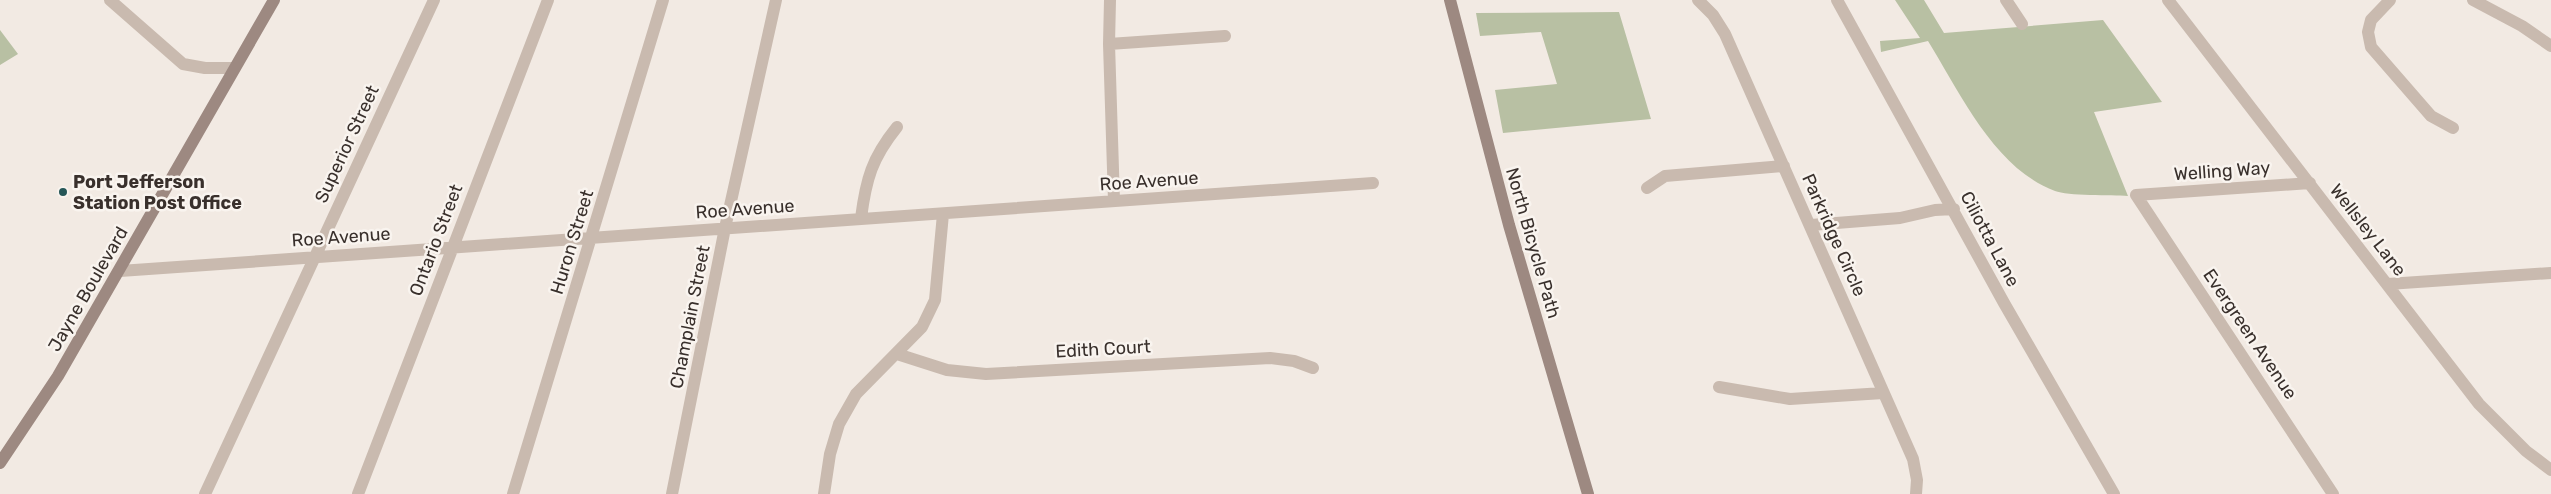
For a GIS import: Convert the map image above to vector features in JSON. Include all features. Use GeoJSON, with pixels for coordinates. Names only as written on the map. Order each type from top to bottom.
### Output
{"type":"FeatureCollection","features":[{"type":"Feature","properties":{"kind":"street"},"geometry":{"type":"LineString","coordinates":[[110,0],[183,64],[205,68],[233,68]]}},
{"type":"Feature","properties":{"kind":"street","name":"Jayne Boulevard"},"geometry":{"type":"LineString","coordinates":[[0,462],[26,430],[120,271],[233,68],[274,0]]}},
{"type":"Feature","properties":{"kind":"street","name":"Superior Street"},"geometry":{"type":"LineString","coordinates":[[205,494],[434,0]]}},
{"type":"Feature","properties":{"kind":"street","name":"Ontario Street"},"geometry":{"type":"LineString","coordinates":[[358,494],[548,0]]}},
{"type":"Feature","properties":{"kind":"street","name":"Huron Street"},"geometry":{"type":"LineString","coordinates":[[513,494],[663,0]]}},
{"type":"Feature","properties":{"kind":"street","name":"Champlain Street"},"geometry":{"type":"LineString","coordinates":[[672,494],[725,228],[776,0]]}},
{"type":"Feature","properties":{"kind":"street"},"geometry":{"type":"LineString","coordinates":[[1110,0],[1109,44],[1114,201]]}},
{"type":"Feature","properties":{"kind":"street","name":"North Bicycle Path"},"geometry":{"type":"LineString","coordinates":[[1450,0],[1511,234],[1588,494]]}},
{"type":"Feature","properties":{"kind":"street","name":"Parkridge Circle"},"geometry":{"type":"LineString","coordinates":[[1698,0],[1713,15],[1725,34],[1811,225],[1913,459],[1918,480],[1916,494]]}},
{"type":"Feature","properties":{"kind":"street","name":"Ciliotta Lane"},"geometry":{"type":"LineString","coordinates":[[1837,0],[1900,116],[1954,208],[2004,302],[2114,494]]}},
{"type":"Feature","properties":{"kind":"street"},"geometry":{"type":"LineString","coordinates":[[2006,0],[2022,24]]}},
{"type":"Feature","properties":{"kind":"street","name":"Wellsley Lane"},"geometry":{"type":"LineString","coordinates":[[2168,0],[2479,404],[2526,450],[2551,470]]}},
{"type":"Feature","properties":{"kind":"street"},"geometry":{"type":"LineString","coordinates":[[2390,0],[2373,16],[2367,34],[2371,47],[2431,116],[2453,128]]}},
{"type":"Feature","properties":{"kind":"street"},"geometry":{"type":"LineString","coordinates":[[2473,0],[2522,26],[2551,46]]}},
{"type":"Feature","properties":{"kind":"street"},"geometry":{"type":"LineString","coordinates":[[1109,44],[1225,36]]}},
{"type":"Feature","properties":{"kind":"street"},"geometry":{"type":"LineString","coordinates":[[861,218],[868,170],[877,151],[897,127]]}},
{"type":"Feature","properties":{"kind":"street"},"geometry":{"type":"LineString","coordinates":[[1647,188],[1666,176],[1784,166]]}},
{"type":"Feature","properties":{"kind":"street","name":"Roe Avenue"},"geometry":{"type":"LineString","coordinates":[[120,271],[1373,183]]}},
{"type":"Feature","properties":{"kind":"street","name":"Welling Way"},"geometry":{"type":"LineString","coordinates":[[2136,195],[2310,183]]}},
{"type":"Feature","properties":{"kind":"street","name":"Evergreen Avenue"},"geometry":{"type":"LineString","coordinates":[[2136,195],[2333,494]]}},
{"type":"Feature","properties":{"kind":"street"},"geometry":{"type":"LineString","coordinates":[[1811,225],[1900,218],[1954,208]]}},
{"type":"Feature","properties":{"kind":"street"},"geometry":{"type":"LineString","coordinates":[[824,494],[830,454],[840,424],[856,394],[876,371],[897,354],[922,327],[935,300],[942,214]]}},
{"type":"Feature","properties":{"kind":"street"},"geometry":{"type":"LineString","coordinates":[[2388,284],[2551,273]]}},
{"type":"Feature","properties":{"kind":"street","name":"Edith Court"},"geometry":{"type":"LineString","coordinates":[[897,354],[947,370],[986,374],[1270,358],[1294,361],[1313,368]]}},
{"type":"Feature","properties":{"kind":"street"},"geometry":{"type":"LineString","coordinates":[[1719,387],[1790,399],[1883,393]]}},
{"type":"Feature","properties":{"kind":"green space"},"geometry":{"type":"Polygon","coordinates":[[[1895,0],[1924,0],[1944,33],[2103,20],[2162,102],[2094,112],[2128,196],[2061,193],[2034,180],[2014,166],[1997,148],[1966,106],[1928,41],[1881,52],[1880,41],[1920,38],[1895,0]]]}},
{"type":"Feature","properties":{"kind":"green space"},"geometry":{"type":"Polygon","coordinates":[[[1619,12],[1651,119],[1503,133],[1495,90],[1557,84],[1541,32],[1480,36],[1476,13],[1619,12]]]}},
{"type":"Feature","properties":{"kind":"green space"},"geometry":{"type":"Polygon","coordinates":[[[0,30],[18,54],[0,65],[0,30]]]}},
{"type":"Feature","properties":{"kind":"place","name":"Port Jefferson Station Post Office"},"geometry":{"type":"Point","coordinates":[63,192]}}]}
